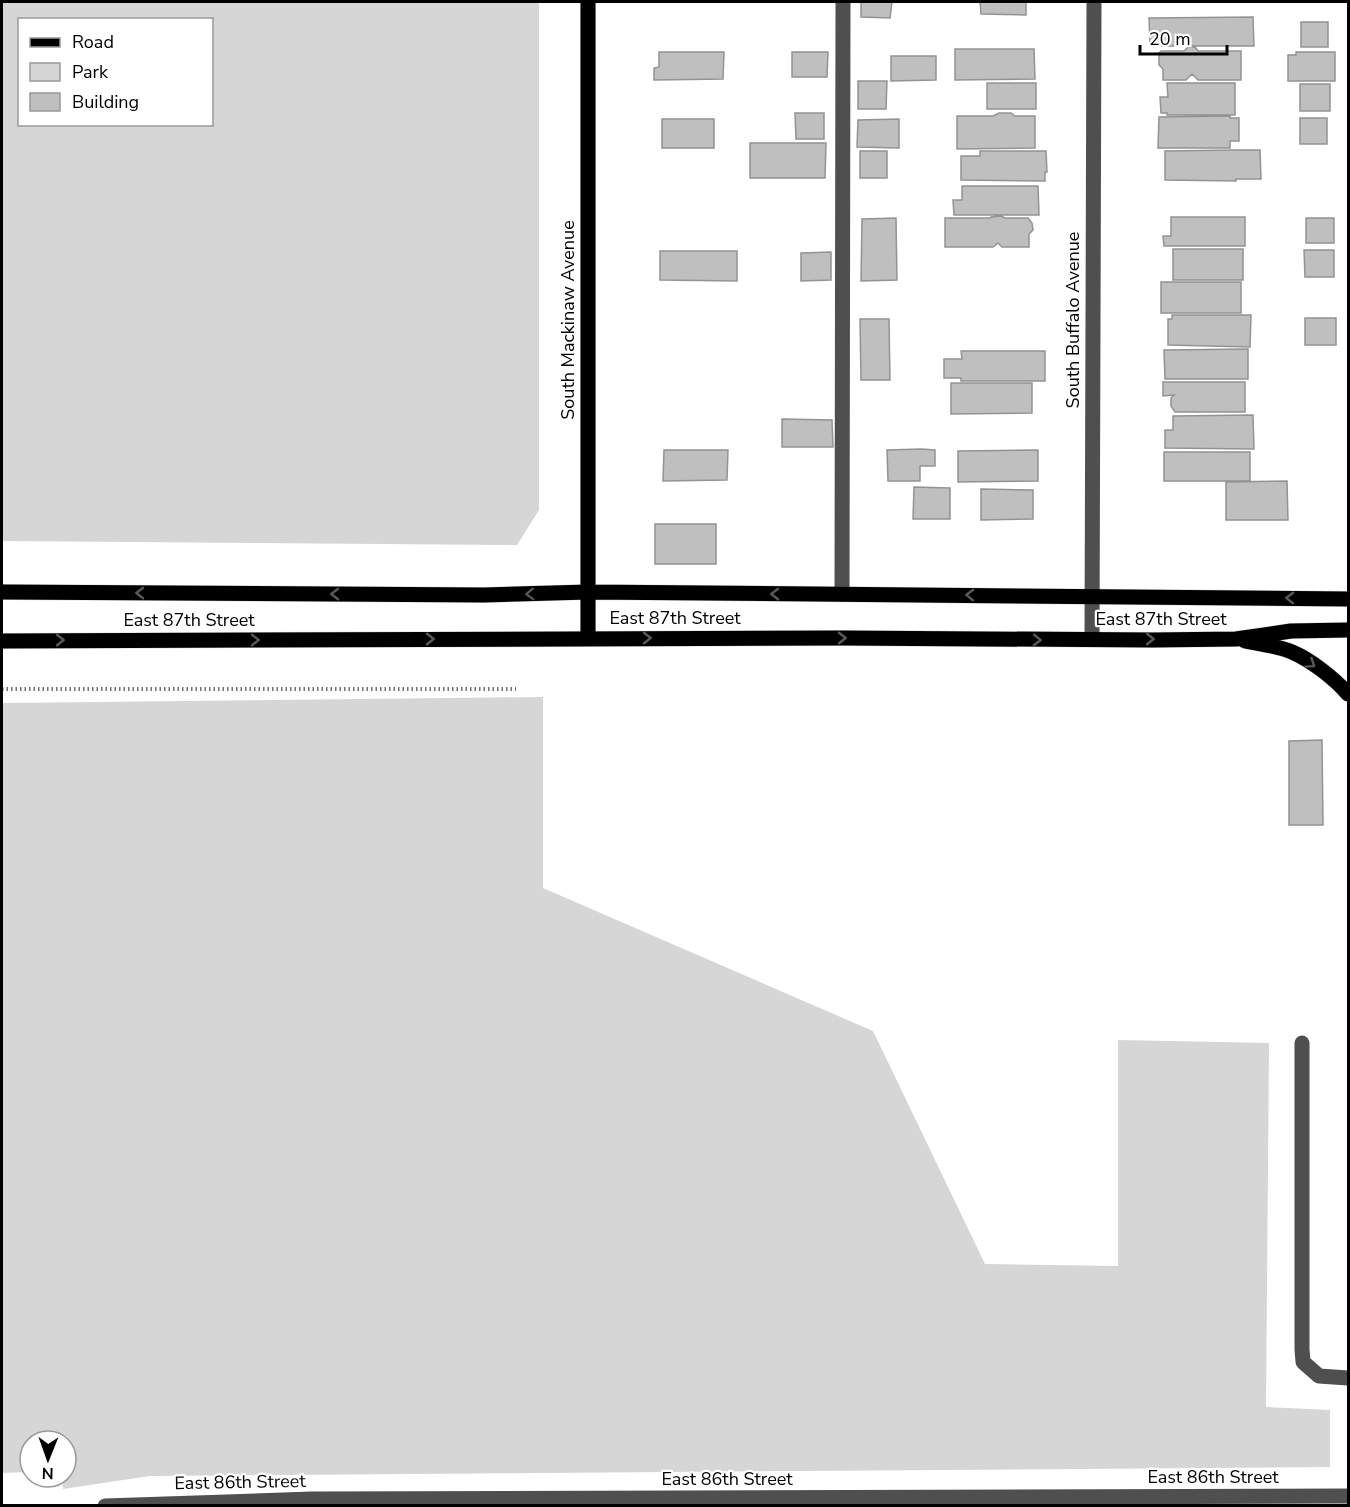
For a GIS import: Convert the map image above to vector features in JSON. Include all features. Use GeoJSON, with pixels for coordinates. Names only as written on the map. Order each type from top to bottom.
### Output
{"type":"FeatureCollection","features":[{"type":"Feature","properties":{"kind":"main road","name":"South Mackinaw Avenue"},"geometry":{"type":"LineString","coordinates":[[588,2],[588,638]]}},
{"type":"Feature","properties":{"kind":"main road","name":"East 87th Street"},"geometry":{"type":"LineString","coordinates":[[2,592],[472,595],[588,592],[1348,599]]}},
{"type":"Feature","properties":{"kind":"main road","name":"East 87th Street"},"geometry":{"type":"LineString","coordinates":[[2,641],[588,638],[1236,639],[1291,631],[1348,630]]}},
{"type":"Feature","properties":{"kind":"main road"},"geometry":{"type":"LineString","coordinates":[[1236,639],[1291,651],[1313,664],[1348,694]]}},
{"type":"Feature","properties":{"kind":"street"},"geometry":{"type":"LineString","coordinates":[[842,594],[843,2]]}},
{"type":"Feature","properties":{"kind":"street","name":"South Buffalo Avenue"},"geometry":{"type":"LineString","coordinates":[[1092,639],[1094,2]]}},
{"type":"Feature","properties":{"kind":"street"},"geometry":{"type":"LineString","coordinates":[[1302,1043],[1303,1362],[1319,1376],[1348,1378]]}},
{"type":"Feature","properties":{"kind":"street","name":"East 86th Street"},"geometry":{"type":"LineString","coordinates":[[105,1506],[110,1504],[312,1502],[1182,1501],[1348,1496]]}},
{"type":"Feature","properties":{"kind":"path"},"geometry":{"type":"LineString","coordinates":[[2,688],[516,689]]}},
{"type":"Feature","properties":{"kind":"green space"},"geometry":{"type":"Polygon","coordinates":[[[2,2],[539,2],[539,510],[517,545],[2,541],[2,2]]]}},
{"type":"Feature","properties":{"kind":"green space"},"geometry":{"type":"Polygon","coordinates":[[[543,697],[543,888],[873,1031],[985,1264],[1118,1266],[1118,1040],[1269,1043],[1266,1407],[1330,1410],[1330,1467],[150,1476],[78,1487],[78,1429],[18,1429],[18,1472],[2,1473],[2,703],[543,697]]]}},
{"type":"Feature","properties":{"kind":"building"},"geometry":{"type":"Polygon","coordinates":[[[861,2],[892,2],[890,18],[861,17],[861,2]]]}},
{"type":"Feature","properties":{"kind":"building"},"geometry":{"type":"Polygon","coordinates":[[[980,2],[1026,2],[1026,15],[981,14],[980,2]]]}},
{"type":"Feature","properties":{"kind":"building"},"geometry":{"type":"Polygon","coordinates":[[[1253,17],[1254,46],[1150,46],[1149,18],[1253,17]]]}},
{"type":"Feature","properties":{"kind":"building"},"geometry":{"type":"Polygon","coordinates":[[[1301,22],[1328,22],[1328,47],[1301,47],[1301,22]]]}},
{"type":"Feature","properties":{"kind":"building"},"geometry":{"type":"Polygon","coordinates":[[[1188,47],[1195,47],[1198,51],[1241,51],[1241,80],[1198,80],[1192,74],[1186,80],[1163,80],[1159,53],[1161,51],[1184,51],[1188,47]]]}},
{"type":"Feature","properties":{"kind":"building"},"geometry":{"type":"Polygon","coordinates":[[[955,49],[1034,49],[1035,79],[955,80],[955,49]]]}},
{"type":"Feature","properties":{"kind":"building"},"geometry":{"type":"Polygon","coordinates":[[[659,52],[724,52],[723,79],[654,80],[654,68],[659,67],[659,52]]]}},
{"type":"Feature","properties":{"kind":"building"},"geometry":{"type":"Polygon","coordinates":[[[792,52],[828,52],[827,77],[792,77],[792,52]]]}},
{"type":"Feature","properties":{"kind":"building"},"geometry":{"type":"Polygon","coordinates":[[[1296,52],[1335,52],[1335,81],[1288,81],[1288,55],[1296,55],[1296,52]]]}},
{"type":"Feature","properties":{"kind":"building"},"geometry":{"type":"Polygon","coordinates":[[[891,56],[936,56],[936,80],[891,81],[891,56]]]}},
{"type":"Feature","properties":{"kind":"building"},"geometry":{"type":"Polygon","coordinates":[[[858,81],[887,81],[886,109],[858,109],[858,81]]]}},
{"type":"Feature","properties":{"kind":"building"},"geometry":{"type":"Polygon","coordinates":[[[987,83],[1036,83],[1036,109],[987,109],[987,83]]]}},
{"type":"Feature","properties":{"kind":"building"},"geometry":{"type":"Polygon","coordinates":[[[1167,83],[1235,83],[1235,115],[1167,115],[1167,113],[1161,113],[1160,97],[1168,97],[1167,83]]]}},
{"type":"Feature","properties":{"kind":"building"},"geometry":{"type":"Polygon","coordinates":[[[1300,84],[1330,84],[1330,111],[1300,111],[1300,84]]]}},
{"type":"Feature","properties":{"kind":"building"},"geometry":{"type":"Polygon","coordinates":[[[795,113],[824,113],[824,139],[796,139],[795,113]]]}},
{"type":"Feature","properties":{"kind":"building"},"geometry":{"type":"Polygon","coordinates":[[[999,113],[1035,116],[1035,148],[957,149],[957,116],[993,116],[999,113]]]}},
{"type":"Feature","properties":{"kind":"building"},"geometry":{"type":"Polygon","coordinates":[[[1230,116],[1230,118],[1239,118],[1239,141],[1230,141],[1230,148],[1158,148],[1159,117],[1230,116]]]}},
{"type":"Feature","properties":{"kind":"building"},"geometry":{"type":"Polygon","coordinates":[[[1300,118],[1327,118],[1327,144],[1300,144],[1300,118]]]}},
{"type":"Feature","properties":{"kind":"building"},"geometry":{"type":"Polygon","coordinates":[[[662,119],[714,119],[714,148],[662,148],[662,119]]]}},
{"type":"Feature","properties":{"kind":"building"},"geometry":{"type":"Polygon","coordinates":[[[899,119],[899,148],[857,147],[858,120],[899,119]]]}},
{"type":"Feature","properties":{"kind":"building"},"geometry":{"type":"Polygon","coordinates":[[[750,143],[826,143],[825,178],[750,178],[750,143]]]}},
{"type":"Feature","properties":{"kind":"building"},"geometry":{"type":"Polygon","coordinates":[[[1260,150],[1261,179],[1165,180],[1165,151],[1260,150]]]}},
{"type":"Feature","properties":{"kind":"building"},"geometry":{"type":"Polygon","coordinates":[[[860,151],[887,151],[887,178],[860,178],[860,151]]]}},
{"type":"Feature","properties":{"kind":"building"},"geometry":{"type":"Polygon","coordinates":[[[980,151],[1046,151],[1045,181],[961,180],[961,156],[980,156],[980,151]]]}},
{"type":"Feature","properties":{"kind":"building"},"geometry":{"type":"Polygon","coordinates":[[[962,186],[1038,186],[1039,215],[954,215],[953,200],[962,200],[962,186]]]}},
{"type":"Feature","properties":{"kind":"building"},"geometry":{"type":"Polygon","coordinates":[[[1001,216],[1028,218],[1033,230],[1029,234],[1029,247],[1002,247],[998,243],[993,247],[945,247],[945,218],[1001,216]]]}},
{"type":"Feature","properties":{"kind":"building"},"geometry":{"type":"Polygon","coordinates":[[[1171,217],[1245,217],[1245,246],[1164,246],[1163,236],[1171,236],[1171,217]]]}},
{"type":"Feature","properties":{"kind":"building"},"geometry":{"type":"Polygon","coordinates":[[[896,218],[897,280],[861,281],[862,219],[896,218]]]}},
{"type":"Feature","properties":{"kind":"building"},"geometry":{"type":"Polygon","coordinates":[[[1306,218],[1334,218],[1334,243],[1306,243],[1306,218]]]}},
{"type":"Feature","properties":{"kind":"building"},"geometry":{"type":"Polygon","coordinates":[[[1173,249],[1243,249],[1243,280],[1173,280],[1173,249]]]}},
{"type":"Feature","properties":{"kind":"building"},"geometry":{"type":"Polygon","coordinates":[[[1304,250],[1334,250],[1334,277],[1305,277],[1304,250]]]}},
{"type":"Feature","properties":{"kind":"building"},"geometry":{"type":"Polygon","coordinates":[[[660,251],[737,251],[737,281],[660,280],[660,251]]]}},
{"type":"Feature","properties":{"kind":"building"},"geometry":{"type":"Polygon","coordinates":[[[831,252],[831,280],[801,281],[801,253],[831,252]]]}},
{"type":"Feature","properties":{"kind":"building"},"geometry":{"type":"Polygon","coordinates":[[[1161,282],[1241,282],[1241,313],[1161,313],[1161,282]]]}},
{"type":"Feature","properties":{"kind":"building"},"geometry":{"type":"Polygon","coordinates":[[[1172,315],[1251,315],[1250,347],[1168,345],[1168,319],[1172,319],[1172,315]]]}},
{"type":"Feature","properties":{"kind":"building"},"geometry":{"type":"Polygon","coordinates":[[[1305,318],[1336,318],[1336,345],[1305,345],[1305,318]]]}},
{"type":"Feature","properties":{"kind":"building"},"geometry":{"type":"Polygon","coordinates":[[[860,319],[889,319],[890,380],[861,380],[860,319]]]}},
{"type":"Feature","properties":{"kind":"building"},"geometry":{"type":"Polygon","coordinates":[[[1248,349],[1248,379],[1165,379],[1164,350],[1248,349]]]}},
{"type":"Feature","properties":{"kind":"building"},"geometry":{"type":"Polygon","coordinates":[[[961,351],[1045,351],[1045,381],[961,381],[961,378],[944,378],[944,359],[962,359],[961,351]]]}},
{"type":"Feature","properties":{"kind":"building"},"geometry":{"type":"Polygon","coordinates":[[[1163,382],[1245,382],[1245,412],[1175,412],[1171,406],[1171,398],[1174,395],[1163,396],[1163,382]]]}},
{"type":"Feature","properties":{"kind":"building"},"geometry":{"type":"Polygon","coordinates":[[[951,383],[1032,383],[1032,413],[951,414],[951,383]]]}},
{"type":"Feature","properties":{"kind":"building"},"geometry":{"type":"Polygon","coordinates":[[[1253,415],[1254,449],[1165,448],[1165,430],[1173,430],[1173,416],[1253,415]]]}},
{"type":"Feature","properties":{"kind":"building"},"geometry":{"type":"Polygon","coordinates":[[[782,419],[832,420],[833,447],[782,447],[782,419]]]}},
{"type":"Feature","properties":{"kind":"building"},"geometry":{"type":"Polygon","coordinates":[[[664,450],[728,450],[727,480],[663,481],[664,450]]]}},
{"type":"Feature","properties":{"kind":"building"},"geometry":{"type":"Polygon","coordinates":[[[887,450],[935,450],[935,466],[920,466],[920,481],[888,481],[887,450]]]}},
{"type":"Feature","properties":{"kind":"building"},"geometry":{"type":"Polygon","coordinates":[[[1038,450],[1038,481],[958,482],[958,451],[1038,450]]]}},
{"type":"Feature","properties":{"kind":"building"},"geometry":{"type":"Polygon","coordinates":[[[1164,452],[1250,452],[1250,481],[1164,481],[1164,452]]]}},
{"type":"Feature","properties":{"kind":"building"},"geometry":{"type":"Polygon","coordinates":[[[1287,481],[1288,520],[1226,520],[1226,482],[1287,481]]]}},
{"type":"Feature","properties":{"kind":"building"},"geometry":{"type":"Polygon","coordinates":[[[914,487],[950,488],[950,519],[913,519],[914,487]]]}},
{"type":"Feature","properties":{"kind":"building"},"geometry":{"type":"Polygon","coordinates":[[[981,489],[1033,490],[1033,519],[981,520],[981,489]]]}},
{"type":"Feature","properties":{"kind":"building"},"geometry":{"type":"Polygon","coordinates":[[[655,524],[716,524],[716,564],[655,564],[655,524]]]}},
{"type":"Feature","properties":{"kind":"building"},"geometry":{"type":"Polygon","coordinates":[[[1322,740],[1323,825],[1289,825],[1289,741],[1322,740]]]}}]}
